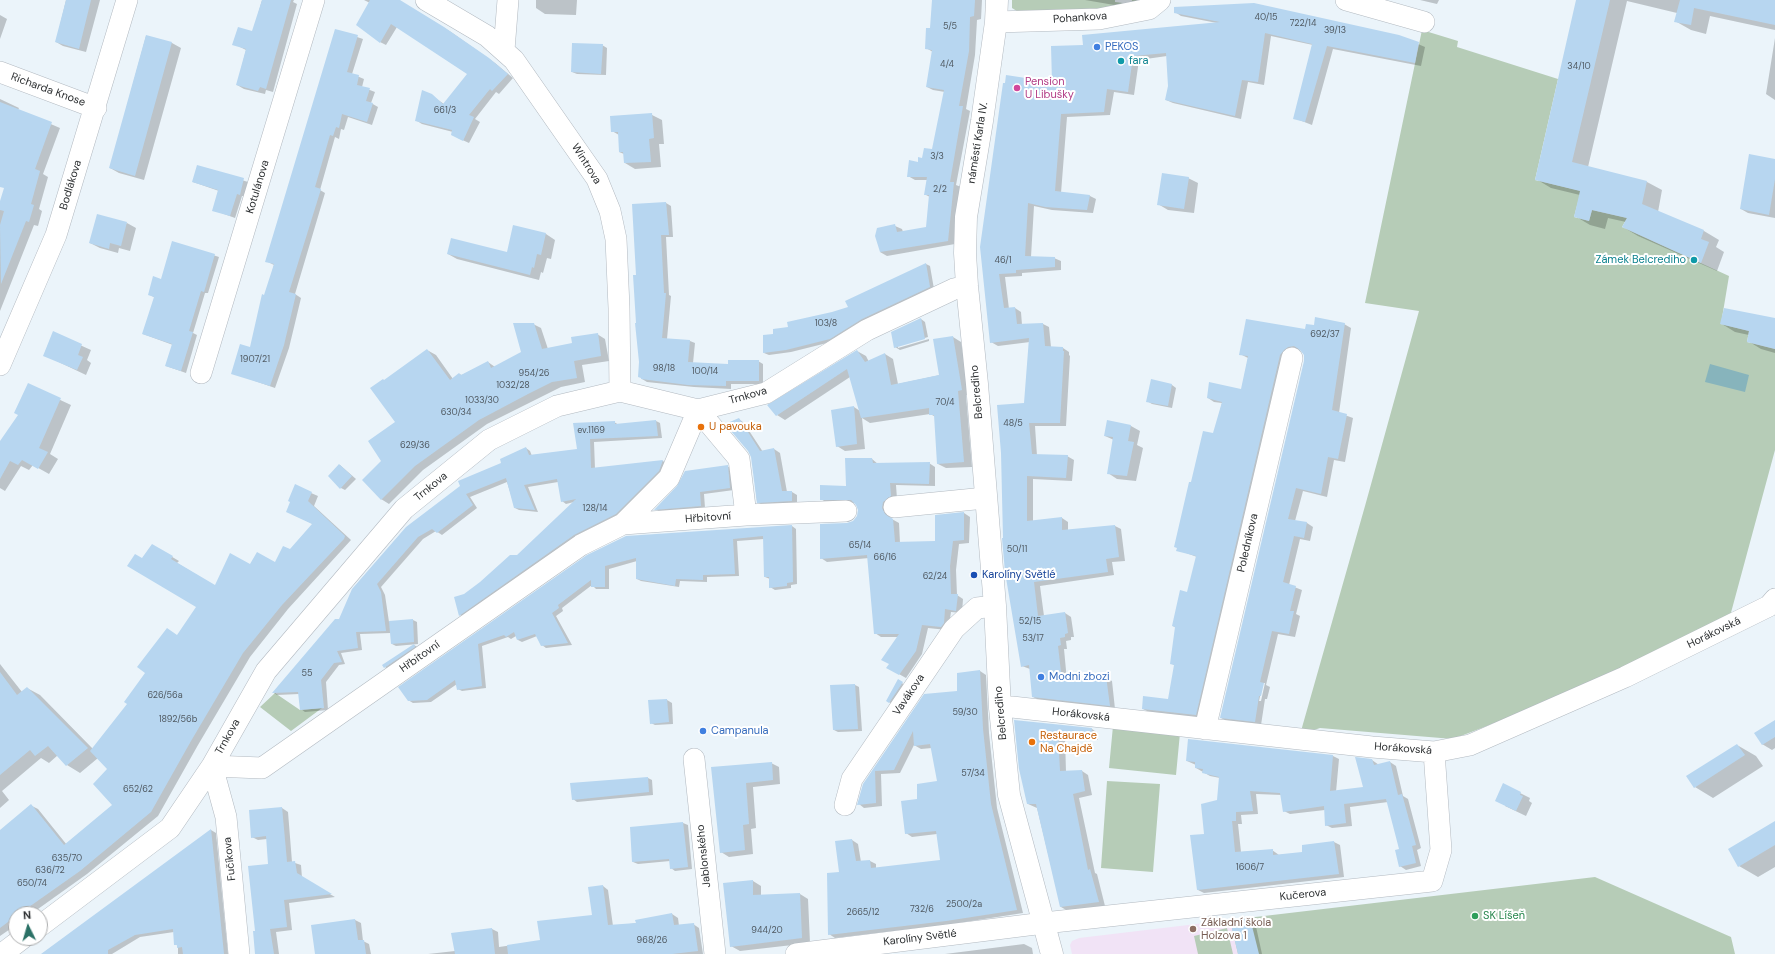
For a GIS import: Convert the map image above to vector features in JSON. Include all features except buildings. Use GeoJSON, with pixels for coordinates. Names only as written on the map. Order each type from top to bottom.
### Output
{"type":"FeatureCollection","features":[{"type":"Feature","properties":{"kind":"street","name":"Bodlákova"},"geometry":{"type":"LineString","coordinates":[[0,365],[56,235],[96,108],[127,0]]}},
{"type":"Feature","properties":{"kind":"street","name":"Kotulánova"},"geometry":{"type":"LineString","coordinates":[[201,373],[314,0]]}},
{"type":"Feature","properties":{"kind":"street","name":"Wintrova"},"geometry":{"type":"LineString","coordinates":[[426,0],[487,36],[504,50],[523,72],[598,179],[610,211],[616,239],[620,391]]}},
{"type":"Feature","properties":{"kind":"street"},"geometry":{"type":"LineString","coordinates":[[504,50],[508,0]]}},
{"type":"Feature","properties":{"kind":"street","name":"náměstí Karla IV."},"geometry":{"type":"LineString","coordinates":[[967,286],[965,254],[966,217],[982,121],[996,22],[997,0]]}},
{"type":"Feature","properties":{"kind":"street","name":"Pohankova"},"geometry":{"type":"LineString","coordinates":[[996,22],[1099,19],[1149,8],[1160,0]]}},
{"type":"Feature","properties":{"kind":"street"},"geometry":{"type":"LineString","coordinates":[[1346,0],[1424,22]]}},
{"type":"Feature","properties":{"kind":"street","name":"Richarda Knose"},"geometry":{"type":"LineString","coordinates":[[0,72],[96,108]]}},
{"type":"Feature","properties":{"kind":"street","name":"Trnkova"},"geometry":{"type":"LineString","coordinates":[[48,920],[170,828],[212,766],[266,670],[404,509],[489,440],[557,406],[620,391],[698,410],[766,393],[867,330],[954,289],[967,286]]}},
{"type":"Feature","properties":{"kind":"street","name":"Belcrediho"},"geometry":{"type":"LineString","coordinates":[[967,286],[977,384],[985,498],[995,606],[1000,708],[1009,795],[1052,954]]}},
{"type":"Feature","properties":{"kind":"street","name":"Poledníkova"},"geometry":{"type":"LineString","coordinates":[[1205,729],[1292,358]]}},
{"type":"Feature","properties":{"kind":"street","name":"Hřbitovní"},"geometry":{"type":"LineString","coordinates":[[212,766],[262,768],[581,545],[623,524],[669,478],[698,410],[739,459],[746,515]]}},
{"type":"Feature","properties":{"kind":"street"},"geometry":{"type":"LineString","coordinates":[[894,507],[985,498]]}},
{"type":"Feature","properties":{"kind":"street","name":"Hřbitovní"},"geometry":{"type":"LineString","coordinates":[[623,524],[746,515],[846,511]]}},
{"type":"Feature","properties":{"kind":"street","name":"Horákovská"},"geometry":{"type":"LineString","coordinates":[[1000,708],[1012,707],[1205,729],[1434,752],[1470,745],[1624,677],[1769,606],[1775,599]]}},
{"type":"Feature","properties":{"kind":"street","name":"Vavákova"},"geometry":{"type":"LineString","coordinates":[[845,805],[852,778],[954,629],[977,608],[995,606]]}},
{"type":"Feature","properties":{"kind":"street","name":"Kučerova"},"geometry":{"type":"LineString","coordinates":[[1044,922],[1432,881],[1441,850],[1434,752]]}},
{"type":"Feature","properties":{"kind":"street","name":"Jablonského"},"geometry":{"type":"LineString","coordinates":[[694,759],[715,954]]}},
{"type":"Feature","properties":{"kind":"street","name":"Fučíkova"},"geometry":{"type":"LineString","coordinates":[[212,766],[226,817],[240,954]]}},
{"type":"Feature","properties":{"kind":"street","name":"Karolíny Světlé"},"geometry":{"type":"LineString","coordinates":[[796,954],[1044,922]]}},
{"type":"Feature","properties":{"kind":"street"},"geometry":{"type":"LineString","coordinates":[[2,954],[13,946]]}},
{"type":"Feature","properties":{"kind":"shaded area","name":"Základní škola Holzova 1"},"geometry":{"type":"Polygon","coordinates":[[[1230,920],[1238,954],[1072,954],[1070,945],[1072,941],[1079,938],[1230,920]]]}},
{"type":"Feature","properties":{"kind":"green space"},"geometry":{"type":"Polygon","coordinates":[[[1012,0],[1115,0],[1115,2],[1131,4],[1132,0],[1145,0],[1126,8],[1020,13],[1012,8],[1012,0]]]}},
{"type":"Feature","properties":{"kind":"green space"},"geometry":{"type":"Polygon","coordinates":[[[1422,30],[1458,41],[1457,47],[1558,79],[1535,180],[1581,191],[1574,217],[1589,221],[1592,210],[1627,218],[1622,227],[1729,276],[1721,324],[1749,331],[1747,342],[1775,349],[1775,450],[1729,620],[1586,688],[1453,739],[1320,728],[1305,733],[1301,731],[1419,311],[1365,303],[1422,30]]]}},
{"type":"Feature","properties":{"kind":"green space"},"geometry":{"type":"Polygon","coordinates":[[[275,693],[300,710],[322,708],[291,731],[260,707],[275,693]]]}},
{"type":"Feature","properties":{"kind":"green space"},"geometry":{"type":"Polygon","coordinates":[[[1113,726],[1180,733],[1176,775],[1109,768],[1113,726]]]}},
{"type":"Feature","properties":{"kind":"green space"},"geometry":{"type":"Polygon","coordinates":[[[1107,781],[1160,784],[1153,872],[1101,868],[1107,781]]]}},
{"type":"Feature","properties":{"kind":"green space","name":"SK Líšeň"},"geometry":{"type":"Polygon","coordinates":[[[1595,877],[1731,937],[1735,954],[1238,954],[1230,920],[1595,877]]]}},
{"type":"Feature","properties":{"kind":"green space"},"geometry":{"type":"Polygon","coordinates":[[[1227,928],[1233,954],[1198,954],[1194,936],[1227,928]]]}},
{"type":"Feature","properties":{"kind":"water"},"geometry":{"type":"Polygon","coordinates":[[[1710,364],[1749,375],[1745,392],[1705,382],[1710,364]]]}},
{"type":"Feature","properties":{"kind":"place","name":"PEKOS"},"geometry":{"type":"Point","coordinates":[1097,47]}},
{"type":"Feature","properties":{"kind":"place","name":"fara"},"geometry":{"type":"Point","coordinates":[1121,61]}},
{"type":"Feature","properties":{"kind":"place","name":"Pension U Libušky"},"geometry":{"type":"Point","coordinates":[1017,88]}},
{"type":"Feature","properties":{"kind":"place","name":"Zámek Belcrediho"},"geometry":{"type":"Point","coordinates":[1694,260]}},
{"type":"Feature","properties":{"kind":"place","name":"U pavouka"},"geometry":{"type":"Point","coordinates":[701,427]}},
{"type":"Feature","properties":{"kind":"place","name":"Karolíny Světlé"},"geometry":{"type":"Point","coordinates":[974,575]}},
{"type":"Feature","properties":{"kind":"place","name":"Modni zbozi"},"geometry":{"type":"Point","coordinates":[1041,677]}},
{"type":"Feature","properties":{"kind":"place","name":"Campanula"},"geometry":{"type":"Point","coordinates":[703,731]}},
{"type":"Feature","properties":{"kind":"place","name":"Restaurace Na Chajdě"},"geometry":{"type":"Point","coordinates":[1032,742]}},
{"type":"Feature","properties":{"kind":"place","name":"SK Líšeň"},"geometry":{"type":"Point","coordinates":[1475,916]}},
{"type":"Feature","properties":{"kind":"place","name":"Základní škola Holzova 1"},"geometry":{"type":"Point","coordinates":[1193,929]}}]}
